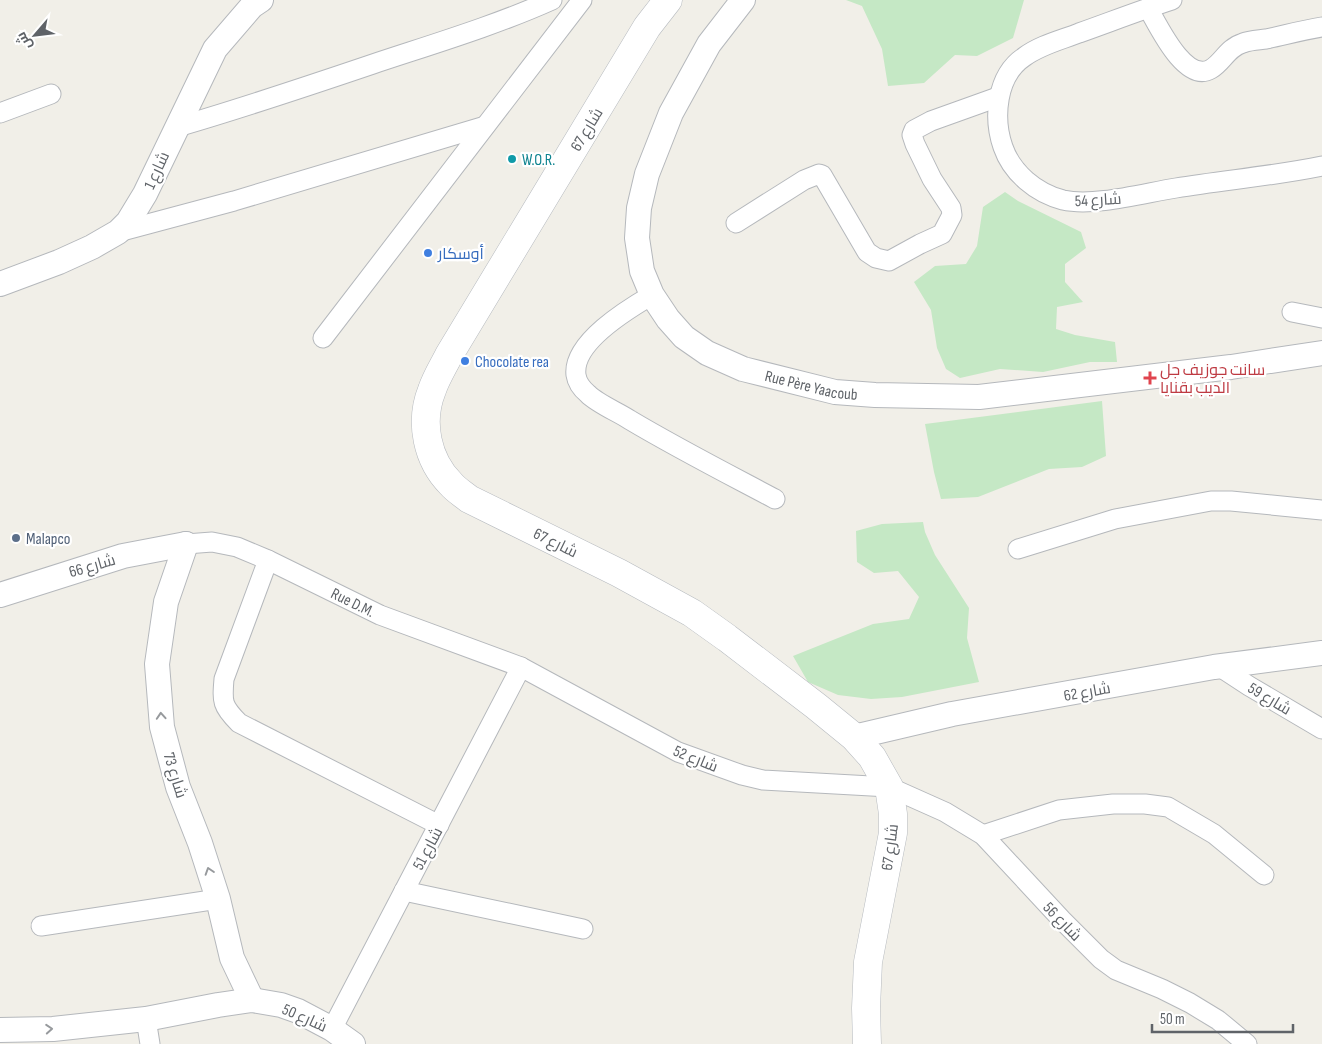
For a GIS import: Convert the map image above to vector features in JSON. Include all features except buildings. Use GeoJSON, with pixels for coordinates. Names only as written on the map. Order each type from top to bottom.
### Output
{"type":"FeatureCollection","features":[{"type":"Feature","properties":{"kind":"main road","name":"شارع 67"},"geometry":{"type":"LineString","coordinates":[[668,0],[647,27],[449,355],[432,390],[426,409],[425,427],[429,446],[437,466],[450,484],[469,499],[619,573],[692,613],[758,661],[854,737],[872,757],[889,787],[893,814],[893,833],[868,962],[866,1044]]}},
{"type":"Feature","properties":{"kind":"street","name":"شارع 1"},"geometry":{"type":"LineString","coordinates":[[0,284],[59,262],[118,232],[128,222],[145,194],[215,49],[247,12],[261,0]]}},
{"type":"Feature","properties":{"kind":"street"},"geometry":{"type":"LineString","coordinates":[[177,127],[220,115],[461,35],[528,11],[552,0]]}},
{"type":"Feature","properties":{"kind":"street"},"geometry":{"type":"LineString","coordinates":[[322,338],[582,0]]}},
{"type":"Feature","properties":{"kind":"street","name":"Rue Père Yaacoub"},"geometry":{"type":"LineString","coordinates":[[743,0],[710,44],[671,113],[647,174],[639,208],[637,238],[642,271],[652,295],[668,320],[684,337],[707,353],[743,369],[835,392],[979,397],[1230,367],[1322,353]]}},
{"type":"Feature","properties":{"kind":"street","name":"شارع 54"},"geometry":{"type":"LineString","coordinates":[[1172,0],[1046,45],[1023,57],[1009,74],[998,97],[997,121],[999,136],[1005,154],[1013,168],[1028,184],[1043,192],[1063,200],[1083,201],[1128,198],[1175,188],[1293,172],[1322,166]]}},
{"type":"Feature","properties":{"kind":"street"},"geometry":{"type":"LineString","coordinates":[[1148,8],[1177,55],[1186,65],[1202,71],[1210,69],[1232,49],[1244,42],[1322,27]]}},
{"type":"Feature","properties":{"kind":"street"},"geometry":{"type":"LineString","coordinates":[[0,113],[51,94]]}},
{"type":"Feature","properties":{"kind":"street"},"geometry":{"type":"LineString","coordinates":[[736,223],[804,180],[819,174],[822,175],[867,252],[876,258],[889,261],[942,234],[952,214],[951,208],[932,180],[915,144],[912,135],[914,130],[931,121],[998,97]]}},
{"type":"Feature","properties":{"kind":"street"},"geometry":{"type":"LineString","coordinates":[[118,232],[234,202],[485,126]]}},
{"type":"Feature","properties":{"kind":"street"},"geometry":{"type":"LineString","coordinates":[[652,295],[602,330],[586,348],[577,362],[576,375],[579,384],[588,395],[650,432],[774,499]]}},
{"type":"Feature","properties":{"kind":"street"},"geometry":{"type":"LineString","coordinates":[[1292,312],[1322,318]]}},
{"type":"Feature","properties":{"kind":"street"},"geometry":{"type":"LineString","coordinates":[[1018,549],[1116,519],[1204,502],[1231,501],[1322,510]]}},
{"type":"Feature","properties":{"kind":"street","name":"Rue D.M."},"geometry":{"type":"LineString","coordinates":[[186,544],[212,542],[237,548],[268,560],[380,615],[521,667]]}},
{"type":"Feature","properties":{"kind":"street","name":"شارع 66"},"geometry":{"type":"LineString","coordinates":[[0,594],[123,556],[186,544]]}},
{"type":"Feature","properties":{"kind":"street","name":"شارع 73"},"geometry":{"type":"LineString","coordinates":[[186,544],[166,602],[158,656],[162,726],[178,787],[200,843],[218,900],[232,958],[252,1000]]}},
{"type":"Feature","properties":{"kind":"street"},"geometry":{"type":"LineString","coordinates":[[268,560],[224,679],[225,709],[238,723],[439,825]]}},
{"type":"Feature","properties":{"kind":"street","name":"شارع 62"},"geometry":{"type":"LineString","coordinates":[[854,737],[952,714],[1220,666],[1322,653]]}},
{"type":"Feature","properties":{"kind":"street","name":"شارع 59"},"geometry":{"type":"LineString","coordinates":[[1220,666],[1249,686],[1322,729]]}},
{"type":"Feature","properties":{"kind":"street","name":"شارع 52"},"geometry":{"type":"LineString","coordinates":[[521,667],[678,752],[742,775],[763,780],[785,782],[889,787]]}},
{"type":"Feature","properties":{"kind":"street","name":"شارع 51"},"geometry":{"type":"LineString","coordinates":[[332,1029],[521,667]]}},
{"type":"Feature","properties":{"kind":"street","name":"شارع 56"},"geometry":{"type":"LineString","coordinates":[[889,787],[945,812],[983,834],[1101,960],[1116,970],[1190,1003],[1218,1020],[1247,1044]]}},
{"type":"Feature","properties":{"kind":"street"},"geometry":{"type":"LineString","coordinates":[[983,834],[1059,810],[1113,804],[1144,804],[1168,807],[1214,834],[1264,875]]}},
{"type":"Feature","properties":{"kind":"street"},"geometry":{"type":"LineString","coordinates":[[404,891],[583,929]]}},
{"type":"Feature","properties":{"kind":"street"},"geometry":{"type":"LineString","coordinates":[[41,926],[218,900]]}},
{"type":"Feature","properties":{"kind":"street"},"geometry":{"type":"LineString","coordinates":[[218,1005],[224,991],[232,958]]}},
{"type":"Feature","properties":{"kind":"street","name":"شارع 50"},"geometry":{"type":"LineString","coordinates":[[0,1030],[52,1029],[146,1019],[252,1000],[298,1010],[332,1029],[353,1044]]}},
{"type":"Feature","properties":{"kind":"street"},"geometry":{"type":"LineString","coordinates":[[146,1019],[150,1044]]}},
{"type":"Feature","properties":{"kind":"green space"},"geometry":{"type":"Polygon","coordinates":[[[846,0],[1024,0],[1013,38],[977,56],[955,55],[924,83],[888,86],[882,49],[862,6],[846,0]]]}},
{"type":"Feature","properties":{"kind":"green space"},"geometry":{"type":"Polygon","coordinates":[[[1005,192],[1018,201],[1081,232],[1086,248],[1065,264],[1065,282],[1083,302],[1057,307],[1056,329],[1075,335],[1115,342],[1117,362],[1090,362],[1043,372],[1000,369],[960,378],[946,369],[937,348],[931,310],[914,282],[935,266],[966,264],[977,246],[983,207],[1005,192]]]}},
{"type":"Feature","properties":{"kind":"green space"},"geometry":{"type":"Polygon","coordinates":[[[1102,401],[1106,456],[1082,467],[1049,469],[978,497],[941,499],[925,424],[1102,401]]]}},
{"type":"Feature","properties":{"kind":"green space"},"geometry":{"type":"Polygon","coordinates":[[[923,522],[925,532],[935,555],[969,608],[967,638],[979,682],[902,697],[871,699],[838,695],[808,682],[793,656],[873,624],[909,619],[919,597],[898,571],[874,573],[857,562],[856,531],[882,524],[923,522]]]}},
{"type":"Feature","properties":{"kind":"place","name":"W.O.R."},"geometry":{"type":"Point","coordinates":[512,159]}},
{"type":"Feature","properties":{"kind":"place","name":"أوسكار"},"geometry":{"type":"Point","coordinates":[428,253]}},
{"type":"Feature","properties":{"kind":"place","name":"Chocolate rea"},"geometry":{"type":"Point","coordinates":[465,361]}},
{"type":"Feature","properties":{"kind":"place","name":"سانت جوزيف جل الديب بقنايا"},"geometry":{"type":"Point","coordinates":[1150,378]}},
{"type":"Feature","properties":{"kind":"place","name":"Malapco"},"geometry":{"type":"Point","coordinates":[16,538]}}]}
